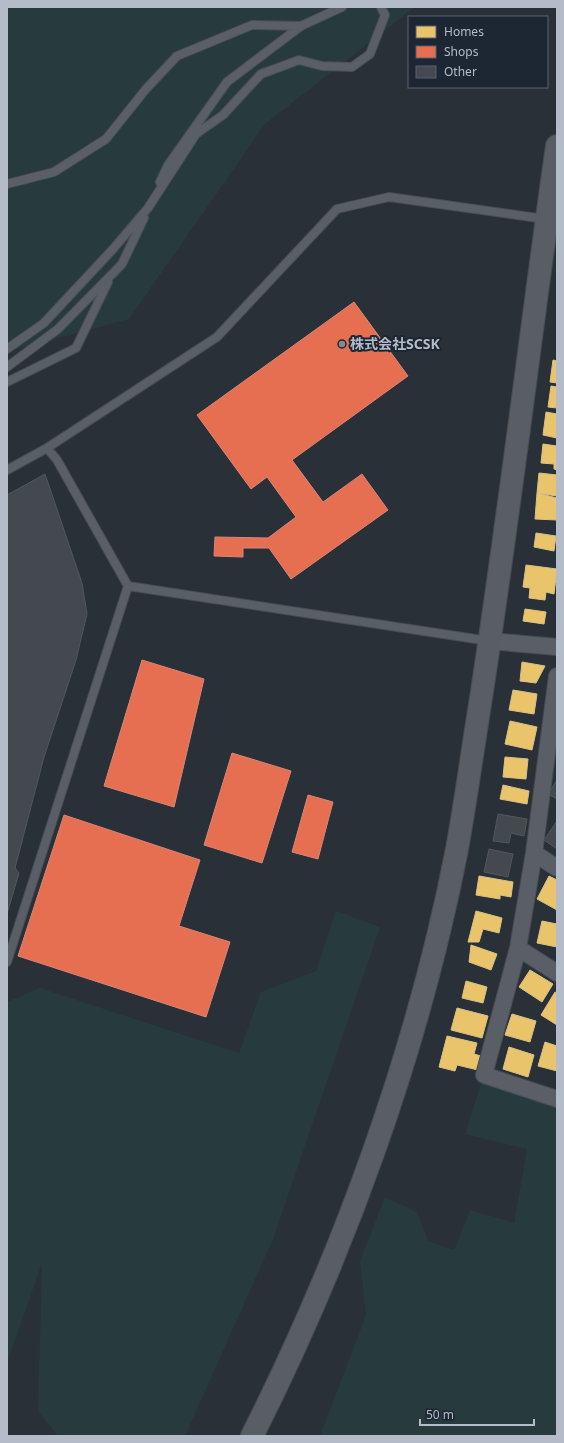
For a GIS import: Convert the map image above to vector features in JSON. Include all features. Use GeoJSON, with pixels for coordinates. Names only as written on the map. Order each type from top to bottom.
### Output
{"type":"FeatureCollection","features":[{"type":"Feature","properties":{"kind":"street"},"geometry":{"type":"LineString","coordinates":[[252,1436],[296,1346],[322,1284],[362,1180],[396,1085],[429,970],[457,849],[490,641],[557,146]]}},
{"type":"Feature","properties":{"kind":"street"},"geometry":{"type":"LineString","coordinates":[[490,641],[557,647]]}},
{"type":"Feature","properties":{"kind":"street"},"geometry":{"type":"LineString","coordinates":[[557,676],[552,752],[518,948],[484,1075],[557,1099]]}},
{"type":"Feature","properties":{"kind":"street"},"geometry":{"type":"LineString","coordinates":[[534,853],[557,868]]}},
{"type":"Feature","properties":{"kind":"street"},"geometry":{"type":"LineString","coordinates":[[518,948],[557,973]]}},
{"type":"Feature","properties":{"kind":"lane"},"geometry":{"type":"LineString","coordinates":[[7,367],[58,330],[122,264],[168,165],[227,82],[301,26],[342,7]]}},
{"type":"Feature","properties":{"kind":"lane"},"geometry":{"type":"LineString","coordinates":[[7,349],[44,323],[113,249],[148,208],[196,134],[223,115],[261,74],[299,60],[322,66],[352,67],[370,54],[385,15],[381,7]]}},
{"type":"Feature","properties":{"kind":"lane"},"geometry":{"type":"LineString","coordinates":[[7,184],[54,172],[106,139],[146,89],[176,56],[252,25],[301,26]]}},
{"type":"Feature","properties":{"kind":"lane"},"geometry":{"type":"LineString","coordinates":[[7,470],[46,448],[217,337],[337,209],[389,196],[547,219]]}},
{"type":"Feature","properties":{"kind":"lane"},"geometry":{"type":"LineString","coordinates":[[7,382],[76,348],[111,276]]}},
{"type":"Feature","properties":{"kind":"lane"},"geometry":{"type":"LineString","coordinates":[[7,962],[128,586],[57,460],[46,448]]}},
{"type":"Feature","properties":{"kind":"lane"},"geometry":{"type":"LineString","coordinates":[[128,586],[490,641]]}},
{"type":"Feature","properties":{"kind":"green space"},"geometry":{"type":"Polygon","coordinates":[[[7,7],[415,7],[265,124],[129,319],[7,352],[7,7]]]}},
{"type":"Feature","properties":{"kind":"green space"},"geometry":{"type":"Polygon","coordinates":[[[336,911],[380,927],[273,1239],[185,1436],[58,1436],[38,1411],[42,1263],[7,1363],[7,1002],[40,988],[239,1053],[261,992],[316,971],[336,911]]]}},
{"type":"Feature","properties":{"kind":"green space"},"geometry":{"type":"Polygon","coordinates":[[[483,1078],[557,1103],[557,1436],[320,1436],[366,1315],[360,1261],[385,1197],[417,1212],[428,1241],[454,1250],[470,1210],[514,1223],[527,1149],[465,1134],[483,1078]]]}},
{"type":"Feature","properties":{"kind":"building: Homes"},"geometry":{"type":"Polygon","coordinates":[[[553,360],[557,361],[557,383],[550,382],[553,360]]]}},
{"type":"Feature","properties":{"kind":"building: Homes"},"geometry":{"type":"Polygon","coordinates":[[[551,386],[557,387],[557,408],[548,407],[551,386]]]}},
{"type":"Feature","properties":{"kind":"building: Homes"},"geometry":{"type":"Polygon","coordinates":[[[546,412],[557,414],[557,438],[543,435],[546,412]]]}},
{"type":"Feature","properties":{"kind":"building: Homes"},"geometry":{"type":"Polygon","coordinates":[[[543,444],[557,446],[557,470],[554,469],[554,464],[541,463],[543,444]]]}},
{"type":"Feature","properties":{"kind":"building: Homes"},"geometry":{"type":"Polygon","coordinates":[[[539,473],[557,475],[557,496],[537,493],[539,473]]]}},
{"type":"Feature","properties":{"kind":"building: Homes"},"geometry":{"type":"Polygon","coordinates":[[[537,493],[557,498],[557,520],[535,519],[537,493]]]}},
{"type":"Feature","properties":{"kind":"building: Homes"},"geometry":{"type":"Polygon","coordinates":[[[536,533],[556,536],[554,551],[534,547],[536,533]]]}},
{"type":"Feature","properties":{"kind":"building: Homes"},"geometry":{"type":"Polygon","coordinates":[[[526,565],[557,569],[554,594],[546,592],[545,600],[529,598],[530,588],[523,587],[526,565]]]}},
{"type":"Feature","properties":{"kind":"building: Homes"},"geometry":{"type":"Polygon","coordinates":[[[525,609],[546,612],[544,624],[523,621],[525,609]]]}},
{"type":"Feature","properties":{"kind":"building: Homes"},"geometry":{"type":"Polygon","coordinates":[[[522,662],[545,666],[536,683],[520,681],[522,662]]]}},
{"type":"Feature","properties":{"kind":"building: Homes"},"geometry":{"type":"Polygon","coordinates":[[[513,690],[537,694],[534,714],[509,710],[513,690]]]}},
{"type":"Feature","properties":{"kind":"building: Homes"},"geometry":{"type":"Polygon","coordinates":[[[510,721],[537,727],[532,750],[505,744],[510,721]]]}},
{"type":"Feature","properties":{"kind":"building: Homes"},"geometry":{"type":"Polygon","coordinates":[[[505,757],[528,759],[526,779],[503,777],[505,757]]]}},
{"type":"Feature","properties":{"kind":"building: Homes"},"geometry":{"type":"Polygon","coordinates":[[[503,785],[529,791],[527,804],[500,799],[503,785]]]}},
{"type":"Feature","properties":{"kind":"building: Homes"},"geometry":{"type":"Polygon","coordinates":[[[479,876],[513,882],[511,897],[500,895],[500,899],[476,895],[479,876]]]}},
{"type":"Feature","properties":{"kind":"building: Homes"},"geometry":{"type":"Polygon","coordinates":[[[549,876],[557,880],[557,910],[537,899],[549,876]]]}},
{"type":"Feature","properties":{"kind":"building: Homes"},"geometry":{"type":"Polygon","coordinates":[[[476,911],[502,918],[499,933],[483,929],[479,942],[468,942],[476,911]]]}},
{"type":"Feature","properties":{"kind":"building: Homes"},"geometry":{"type":"Polygon","coordinates":[[[542,921],[557,924],[557,947],[537,943],[542,921]]]}},
{"type":"Feature","properties":{"kind":"building: Homes"},"geometry":{"type":"Polygon","coordinates":[[[471,945],[497,954],[491,970],[469,962],[471,945]]]}},
{"type":"Feature","properties":{"kind":"building: Homes"},"geometry":{"type":"Polygon","coordinates":[[[530,970],[553,984],[542,1002],[519,987],[530,970]]]}},
{"type":"Feature","properties":{"kind":"building: Homes"},"geometry":{"type":"Polygon","coordinates":[[[466,981],[487,987],[483,1003],[462,998],[466,981]]]}},
{"type":"Feature","properties":{"kind":"building: Homes"},"geometry":{"type":"Polygon","coordinates":[[[555,992],[557,993],[557,1025],[541,1015],[555,992]]]}},
{"type":"Feature","properties":{"kind":"building: Homes"},"geometry":{"type":"Polygon","coordinates":[[[457,1008],[488,1016],[482,1038],[451,1030],[457,1008]]]}},
{"type":"Feature","properties":{"kind":"building: Homes"},"geometry":{"type":"Polygon","coordinates":[[[512,1014],[536,1021],[530,1042],[505,1035],[512,1014]]]}},
{"type":"Feature","properties":{"kind":"building: Homes"},"geometry":{"type":"Polygon","coordinates":[[[447,1036],[477,1043],[474,1054],[481,1056],[478,1070],[457,1065],[455,1071],[439,1067],[447,1036]]]}},
{"type":"Feature","properties":{"kind":"building: Homes"},"geometry":{"type":"Polygon","coordinates":[[[545,1042],[557,1046],[557,1071],[538,1066],[545,1042]]]}},
{"type":"Feature","properties":{"kind":"building: Homes"},"geometry":{"type":"Polygon","coordinates":[[[509,1047],[534,1055],[528,1077],[503,1069],[509,1047]]]}},
{"type":"Feature","properties":{"kind":"building: Shops"},"geometry":{"type":"Polygon","coordinates":[[[354,302],[408,376],[292,460],[323,502],[362,474],[388,510],[291,579],[269,548],[243,548],[243,557],[214,556],[215,537],[268,538],[296,517],[267,477],[251,489],[197,415],[354,302]]]}},
{"type":"Feature","properties":{"kind":"building: Shops"},"geometry":{"type":"Polygon","coordinates":[[[142,660],[204,679],[174,807],[104,786],[142,660]]]}},
{"type":"Feature","properties":{"kind":"building: Shops"},"geometry":{"type":"Polygon","coordinates":[[[232,753],[291,771],[262,863],[204,845],[232,753]]]}},
{"type":"Feature","properties":{"kind":"building: Shops"},"geometry":{"type":"Polygon","coordinates":[[[308,795],[333,802],[318,859],[292,852],[308,795]]]}},
{"type":"Feature","properties":{"kind":"building: Shops"},"geometry":{"type":"Polygon","coordinates":[[[64,815],[200,860],[179,926],[230,942],[206,1017],[18,956],[64,815]]]}},
{"type":"Feature","properties":{"kind":"building: Other"},"geometry":{"type":"Polygon","coordinates":[[[45,474],[82,583],[87,614],[76,660],[44,757],[15,868],[19,873],[7,914],[7,495],[45,474]]]}},
{"type":"Feature","properties":{"kind":"building: Other"},"geometry":{"type":"Polygon","coordinates":[[[557,780],[557,799],[548,794],[557,780]]]}},
{"type":"Feature","properties":{"kind":"building: Other"},"geometry":{"type":"Polygon","coordinates":[[[498,814],[527,819],[524,836],[511,833],[509,843],[493,841],[498,814]]]}},
{"type":"Feature","properties":{"kind":"building: Other"},"geometry":{"type":"Polygon","coordinates":[[[557,821],[557,849],[544,840],[557,821]]]}},
{"type":"Feature","properties":{"kind":"building: Other"},"geometry":{"type":"Polygon","coordinates":[[[489,849],[513,854],[508,877],[484,872],[489,849]]]}},
{"type":"Feature","properties":{"kind":"place","name":"株式会社SCSK"},"geometry":{"type":"Point","coordinates":[342,344]}}]}
